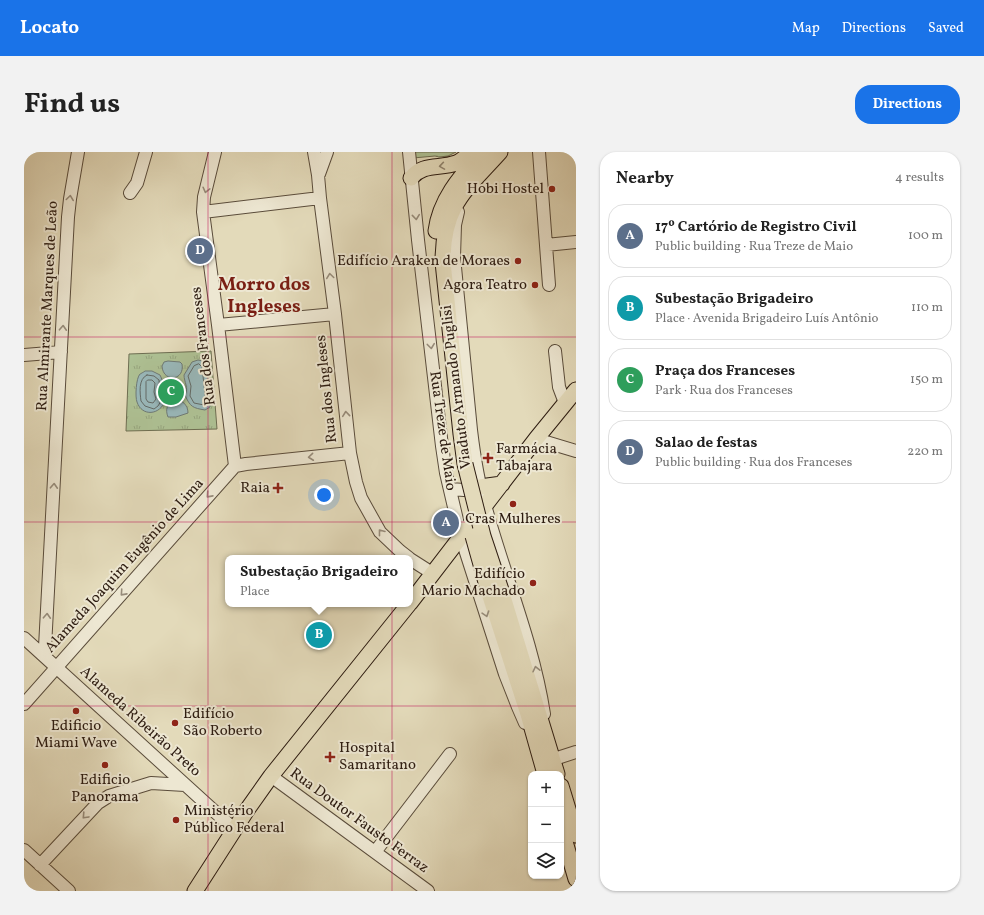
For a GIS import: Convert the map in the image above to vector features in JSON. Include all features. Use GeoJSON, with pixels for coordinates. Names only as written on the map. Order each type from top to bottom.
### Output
{"type":"FeatureCollection","features":[{"type":"Feature","properties":{"kind":"main road"},"geometry":{"type":"LineString","coordinates":[[412,178],[422,169],[456,163],[472,152]]}},
{"type":"Feature","properties":{"kind":"main road","name":"Viaduto Armando Puglisi"},"geometry":{"type":"LineString","coordinates":[[482,152],[460,177],[448,194],[442,206],[436,226],[434,252],[452,448],[460,466],[483,536],[495,592],[541,740],[546,766]]}},
{"type":"Feature","properties":{"kind":"main road","name":"Rua Treze de Maio"},"geometry":{"type":"LineString","coordinates":[[465,189],[500,152]]}},
{"type":"Feature","properties":{"kind":"main road","name":"Viaduto Armando Puglisi"},"geometry":{"type":"LineString","coordinates":[[460,466],[461,434],[443,262],[443,244],[445,230],[450,215],[465,189]]}},
{"type":"Feature","properties":{"kind":"main road"},"geometry":{"type":"LineString","coordinates":[[413,600],[536,439],[576,390]]}},
{"type":"Feature","properties":{"kind":"main road"},"geometry":{"type":"LineString","coordinates":[[479,480],[502,484]]}},
{"type":"Feature","properties":{"kind":"main road"},"geometry":{"type":"LineString","coordinates":[[195,891],[271,776],[408,607]]}},
{"type":"Feature","properties":{"kind":"main road"},"geometry":{"type":"LineString","coordinates":[[564,796],[576,835]]}},
{"type":"Feature","properties":{"kind":"main road"},"geometry":{"type":"LineString","coordinates":[[564,838],[576,878]]}},
{"type":"Feature","properties":{"kind":"street","name":"Rua Almirante Marques de Leão"},"geometry":{"type":"LineString","coordinates":[[42,654],[45,647],[69,205],[78,152]]}},
{"type":"Feature","properties":{"kind":"street"},"geometry":{"type":"LineString","coordinates":[[130,193],[137,183],[146,152]]}},
{"type":"Feature","properties":{"kind":"street","name":"Rua dos Franceses"},"geometry":{"type":"LineString","coordinates":[[215,152],[204,197],[203,212],[235,466]]}},
{"type":"Feature","properties":{"kind":"street","name":"Rua dos Ingleses"},"geometry":{"type":"LineString","coordinates":[[314,152],[335,314],[350,453],[356,482],[361,498],[380,532],[406,555]]}},
{"type":"Feature","properties":{"kind":"street","name":"Rua dos Ingleses"},"geometry":{"type":"LineString","coordinates":[[318,175],[327,152]]}},
{"type":"Feature","properties":{"kind":"street","name":"Rua Treze de Maio"},"geometry":{"type":"LineString","coordinates":[[409,152],[442,446],[455,513],[461,537],[505,674],[518,707],[541,740]]}},
{"type":"Feature","properties":{"kind":"street"},"geometry":{"type":"LineString","coordinates":[[538,152],[549,285]]}},
{"type":"Feature","properties":{"kind":"street","name":"Rua Treze de Maio"},"geometry":{"type":"LineString","coordinates":[[465,189],[455,225],[454,257],[471,430],[485,506],[535,666],[545,716],[541,740]]}},
{"type":"Feature","properties":{"kind":"street"},"geometry":{"type":"LineString","coordinates":[[203,212],[320,198]]}},
{"type":"Feature","properties":{"kind":"street"},"geometry":{"type":"LineString","coordinates":[[546,245],[576,242]]}},
{"type":"Feature","properties":{"kind":"street"},"geometry":{"type":"LineString","coordinates":[[218,324],[335,314]]}},
{"type":"Feature","properties":{"kind":"street"},"geometry":{"type":"LineString","coordinates":[[555,351],[559,386],[565,403]]}},
{"type":"Feature","properties":{"kind":"street"},"geometry":{"type":"LineString","coordinates":[[24,355],[61,352]]}},
{"type":"Feature","properties":{"kind":"street"},"geometry":{"type":"LineString","coordinates":[[536,439],[576,450]]}},
{"type":"Feature","properties":{"kind":"street"},"geometry":{"type":"LineString","coordinates":[[235,466],[350,453]]}},
{"type":"Feature","properties":{"kind":"street","name":"Alameda Joaquim Eugênio de Lima"},"geometry":{"type":"LineString","coordinates":[[24,704],[235,466]]}},
{"type":"Feature","properties":{"kind":"street"},"geometry":{"type":"LineString","coordinates":[[450,489],[468,489],[479,480]]}},
{"type":"Feature","properties":{"kind":"street"},"geometry":{"type":"LineString","coordinates":[[455,513],[479,480]]}},
{"type":"Feature","properties":{"kind":"street"},"geometry":{"type":"LineString","coordinates":[[469,562],[473,548],[477,543],[483,542],[491,545],[500,553]]}},
{"type":"Feature","properties":{"kind":"street","name":"Rua dos Ingleses"},"geometry":{"type":"LineString","coordinates":[[413,560],[432,573]]}},
{"type":"Feature","properties":{"kind":"street","name":"Alameda Ribeirão Preto"},"geometry":{"type":"LineString","coordinates":[[24,638],[235,830]]}},
{"type":"Feature","properties":{"kind":"street"},"geometry":{"type":"LineString","coordinates":[[546,766],[576,752]]}},
{"type":"Feature","properties":{"kind":"street"},"geometry":{"type":"LineString","coordinates":[[375,852],[450,754]]}},
{"type":"Feature","properties":{"kind":"street","name":"Rua Doutor Fausto Ferraz"},"geometry":{"type":"LineString","coordinates":[[271,776],[428,891]]}},
{"type":"Feature","properties":{"kind":"street"},"geometry":{"type":"LineString","coordinates":[[40,865],[98,803],[109,796],[155,782],[185,785]]}},
{"type":"Feature","properties":{"kind":"street"},"geometry":{"type":"LineString","coordinates":[[24,850],[69,891]]}},
{"type":"Feature","properties":{"kind":"green space"},"geometry":{"type":"Polygon","coordinates":[[[413,152],[456,152],[448,156],[413,158],[413,152]]]}},
{"type":"Feature","properties":{"kind":"green space"},"geometry":{"type":"Polygon","coordinates":[[[211,351],[217,429],[126,431],[129,354],[211,351]]]}},
{"type":"Feature","properties":{"kind":"water"},"geometry":{"type":"Polygon","coordinates":[[[198,360],[203,361],[206,365],[210,407],[205,410],[192,406],[185,395],[186,387],[184,375],[192,362],[198,360]]]}},
{"type":"Feature","properties":{"kind":"water"},"geometry":{"type":"Polygon","coordinates":[[[164,362],[180,362],[182,364],[182,370],[177,377],[170,377],[163,371],[162,366],[164,362]]]}},
{"type":"Feature","properties":{"kind":"water"},"geometry":{"type":"Polygon","coordinates":[[[145,371],[152,371],[160,375],[164,384],[163,391],[165,401],[163,406],[151,412],[147,412],[139,407],[136,400],[138,379],[140,374],[145,371]]]}},
{"type":"Feature","properties":{"kind":"water"},"geometry":{"type":"Polygon","coordinates":[[[174,400],[180,400],[184,403],[187,407],[188,413],[176,417],[168,417],[167,407],[174,400]]]}},
{"type":"Feature","properties":{"kind":"place","name":"Hobi Hostel"},"geometry":{"type":"Point","coordinates":[552,189]}},
{"type":"Feature","properties":{"kind":"place","name":"Salao de festas"},"geometry":{"type":"Point","coordinates":[200,251]}},
{"type":"Feature","properties":{"kind":"place","name":"Edifício Araken de Moraes"},"geometry":{"type":"Point","coordinates":[518,261]}},
{"type":"Feature","properties":{"kind":"place","name":"Agora Teatro"},"geometry":{"type":"Point","coordinates":[535,285]}},
{"type":"Feature","properties":{"kind":"place","name":"Praça dos Franceses"},"geometry":{"type":"Point","coordinates":[171,392]}},
{"type":"Feature","properties":{"kind":"place","name":"Farmácia Tabajara"},"geometry":{"type":"Point","coordinates":[488,458]}},
{"type":"Feature","properties":{"kind":"place","name":"Raia"},"geometry":{"type":"Point","coordinates":[278,488]}},
{"type":"Feature","properties":{"kind":"place","name":"Cras Mulheres"},"geometry":{"type":"Point","coordinates":[513,504]}},
{"type":"Feature","properties":{"kind":"place","name":"17º Cartório de Registro Civil"},"geometry":{"type":"Point","coordinates":[446,523]}},
{"type":"Feature","properties":{"kind":"place","name":"Edifício Mario Machado"},"geometry":{"type":"Point","coordinates":[533,583]}},
{"type":"Feature","properties":{"kind":"place","name":"Subestação Brigadeiro"},"geometry":{"type":"Point","coordinates":[319,635]}},
{"type":"Feature","properties":{"kind":"place","name":"Edificio Miami Wave"},"geometry":{"type":"Point","coordinates":[76,711]}},
{"type":"Feature","properties":{"kind":"place","name":"Edifício São Roberto"},"geometry":{"type":"Point","coordinates":[175,723]}},
{"type":"Feature","properties":{"kind":"place","name":"Hospital Samaritano"},"geometry":{"type":"Point","coordinates":[330,757]}},
{"type":"Feature","properties":{"kind":"place","name":"Edificio Panorama"},"geometry":{"type":"Point","coordinates":[105,765]}},
{"type":"Feature","properties":{"kind":"place","name":"Ministério Público Federal"},"geometry":{"type":"Point","coordinates":[176,820]}},
{"type":"Feature","properties":{"kind":"district","name":"Morro dos Ingleses"},"geometry":{"type":"Point","coordinates":[264,296]}}]}
